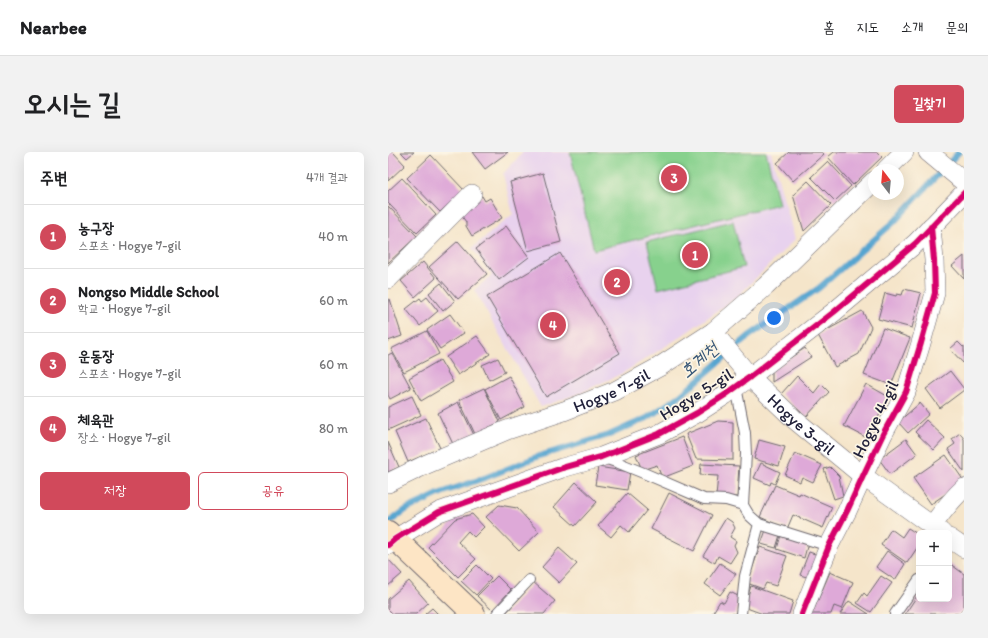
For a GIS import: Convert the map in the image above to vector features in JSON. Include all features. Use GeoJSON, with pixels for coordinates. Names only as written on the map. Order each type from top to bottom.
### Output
{"type":"FeatureCollection","features":[{"type":"Feature","properties":{"kind":"street"},"geometry":{"type":"LineString","coordinates":[[928,153],[964,182]]}},
{"type":"Feature","properties":{"kind":"street","name":"Hogye 7-gil"},"geometry":{"type":"LineString","coordinates":[[388,483],[427,464],[507,430],[564,411],[615,391],[717,337],[766,286],[868,188]]}},
{"type":"Feature","properties":{"kind":"street","name":"Hogye 5-gil"},"geometry":{"type":"LineString","coordinates":[[390,539],[439,512],[562,468],[601,457],[659,434],[708,406],[743,382],[840,307],[916,243],[964,193]]}},
{"type":"Feature","properties":{"kind":"street"},"geometry":{"type":"LineString","coordinates":[[388,279],[472,194]]}},
{"type":"Feature","properties":{"kind":"street","name":"Hogye 4-gil"},"geometry":{"type":"LineString","coordinates":[[802,614],[829,546],[883,434],[906,392],[935,293],[931,227]]}},
{"type":"Feature","properties":{"kind":"street","name":"Hogye 3-gil"},"geometry":{"type":"LineString","coordinates":[[717,337],[743,382],[794,420],[863,476],[937,529],[945,508],[964,488]]}},
{"type":"Feature","properties":{"kind":"street"},"geometry":{"type":"LineString","coordinates":[[390,539],[474,614]]}},
{"type":"Feature","properties":{"kind":"street"},"geometry":{"type":"LineString","coordinates":[[952,540],[964,548]]}},
{"type":"Feature","properties":{"kind":"lane","name":"Hogye 5-gil"},"geometry":{"type":"LineString","coordinates":[[743,382],[746,454],[743,505]]}},
{"type":"Feature","properties":{"kind":"lane"},"geometry":{"type":"LineString","coordinates":[[601,457],[639,471],[704,499],[726,500],[743,505],[749,515],[759,524],[829,546]]}},
{"type":"Feature","properties":{"kind":"lane"},"geometry":{"type":"LineString","coordinates":[[741,614],[745,576],[759,524]]}},
{"type":"Feature","properties":{"kind":"lane"},"geometry":{"type":"LineString","coordinates":[[497,614],[529,580]]}},
{"type":"Feature","properties":{"kind":"lane"},"geometry":{"type":"LineString","coordinates":[[895,614],[916,584]]}},
{"type":"Feature","properties":{"kind":"shaded area"},"geometry":{"type":"Polygon","coordinates":[[[523,152],[771,152],[795,239],[736,298],[677,339],[623,373],[580,393],[541,407],[474,290],[492,275],[472,248],[513,214],[503,174],[523,152]]]}},
{"type":"Feature","properties":{"kind":"green space"},"geometry":{"type":"Polygon","coordinates":[[[570,152],[766,152],[779,204],[594,250],[570,152]]]}},
{"type":"Feature","properties":{"kind":"green space"},"geometry":{"type":"Polygon","coordinates":[[[733,221],[744,267],[658,289],[647,242],[733,221]]]}},
{"type":"Feature","properties":{"kind":"building"},"geometry":{"type":"Polygon","coordinates":[[[388,152],[393,152],[405,165],[388,181],[388,152]]]}},
{"type":"Feature","properties":{"kind":"building"},"geometry":{"type":"Polygon","coordinates":[[[401,152],[414,152],[407,158],[401,152]]]}},
{"type":"Feature","properties":{"kind":"building"},"geometry":{"type":"Polygon","coordinates":[[[472,152],[508,152],[485,169],[472,152]]]}},
{"type":"Feature","properties":{"kind":"building"},"geometry":{"type":"Polygon","coordinates":[[[789,152],[822,152],[824,154],[793,181],[777,163],[789,152]]]}},
{"type":"Feature","properties":{"kind":"building"},"geometry":{"type":"Polygon","coordinates":[[[834,152],[877,152],[882,157],[875,164],[868,164],[868,171],[853,185],[828,157],[834,152]]]}},
{"type":"Feature","properties":{"kind":"building"},"geometry":{"type":"Polygon","coordinates":[[[431,155],[464,190],[440,212],[407,178],[431,155]]]}},
{"type":"Feature","properties":{"kind":"building"},"geometry":{"type":"Polygon","coordinates":[[[828,161],[851,186],[835,201],[811,177],[828,161]]]}},
{"type":"Feature","properties":{"kind":"building"},"geometry":{"type":"Polygon","coordinates":[[[543,173],[561,242],[528,251],[510,182],[543,173]]]}},
{"type":"Feature","properties":{"kind":"building"},"geometry":{"type":"Polygon","coordinates":[[[402,178],[436,215],[417,233],[388,203],[388,191],[402,178]]]}},
{"type":"Feature","properties":{"kind":"building"},"geometry":{"type":"Polygon","coordinates":[[[808,181],[831,205],[804,231],[793,195],[808,181]]]}},
{"type":"Feature","properties":{"kind":"building"},"geometry":{"type":"Polygon","coordinates":[[[482,196],[485,201],[490,198],[502,218],[472,236],[461,215],[466,205],[482,196]]]}},
{"type":"Feature","properties":{"kind":"building"},"geometry":{"type":"Polygon","coordinates":[[[388,206],[417,236],[388,263],[388,206]]]}},
{"type":"Feature","properties":{"kind":"building"},"geometry":{"type":"Polygon","coordinates":[[[506,226],[529,257],[499,280],[476,249],[506,226]]]}},
{"type":"Feature","properties":{"kind":"building"},"geometry":{"type":"Polygon","coordinates":[[[458,241],[487,274],[458,299],[429,267],[458,241]]]}},
{"type":"Feature","properties":{"kind":"building"},"geometry":{"type":"Polygon","coordinates":[[[560,253],[620,353],[546,397],[487,297],[560,253]]]}},
{"type":"Feature","properties":{"kind":"building"},"geometry":{"type":"Polygon","coordinates":[[[964,256],[964,279],[952,266],[964,256]]]}},
{"type":"Feature","properties":{"kind":"building"},"geometry":{"type":"Polygon","coordinates":[[[423,262],[436,278],[415,297],[401,281],[423,262]]]}},
{"type":"Feature","properties":{"kind":"building"},"geometry":{"type":"Polygon","coordinates":[[[441,283],[455,301],[443,311],[429,293],[441,283]]]}},
{"type":"Feature","properties":{"kind":"building"},"geometry":{"type":"Polygon","coordinates":[[[904,289],[921,293],[912,328],[878,319],[885,293],[896,296],[897,294],[902,295],[904,289]]]}},
{"type":"Feature","properties":{"kind":"building"},"geometry":{"type":"Polygon","coordinates":[[[427,297],[438,311],[420,326],[406,309],[420,298],[422,301],[427,297]]]}},
{"type":"Feature","properties":{"kind":"building"},"geometry":{"type":"Polygon","coordinates":[[[390,299],[402,336],[388,341],[388,300],[390,299]]]}},
{"type":"Feature","properties":{"kind":"building"},"geometry":{"type":"Polygon","coordinates":[[[862,311],[871,327],[859,354],[835,367],[818,335],[862,311]]]}},
{"type":"Feature","properties":{"kind":"building"},"geometry":{"type":"Polygon","coordinates":[[[450,314],[464,333],[440,349],[427,330],[450,314]]]}},
{"type":"Feature","properties":{"kind":"building"},"geometry":{"type":"Polygon","coordinates":[[[883,328],[910,338],[891,385],[864,375],[883,328]]]}},
{"type":"Feature","properties":{"kind":"building"},"geometry":{"type":"Polygon","coordinates":[[[427,331],[439,354],[404,372],[391,349],[427,331]]]}},
{"type":"Feature","properties":{"kind":"building"},"geometry":{"type":"Polygon","coordinates":[[[477,336],[490,354],[458,375],[446,357],[477,336]]]}},
{"type":"Feature","properties":{"kind":"building"},"geometry":{"type":"Polygon","coordinates":[[[958,342],[963,347],[964,346],[964,364],[950,349],[958,342]]]}},
{"type":"Feature","properties":{"kind":"building"},"geometry":{"type":"Polygon","coordinates":[[[805,348],[811,357],[772,382],[772,370],[805,348]]]}},
{"type":"Feature","properties":{"kind":"building"},"geometry":{"type":"Polygon","coordinates":[[[392,353],[411,388],[390,399],[388,395],[388,355],[392,353]]]}},
{"type":"Feature","properties":{"kind":"building"},"geometry":{"type":"Polygon","coordinates":[[[498,358],[505,372],[489,380],[482,365],[498,358]]]}},
{"type":"Feature","properties":{"kind":"building"},"geometry":{"type":"Polygon","coordinates":[[[440,360],[453,382],[421,401],[409,378],[440,360]]]}},
{"type":"Feature","properties":{"kind":"building"},"geometry":{"type":"Polygon","coordinates":[[[950,371],[964,390],[940,408],[926,389],[950,371]]]}},
{"type":"Feature","properties":{"kind":"building"},"geometry":{"type":"Polygon","coordinates":[[[509,376],[525,407],[501,420],[485,389],[509,376]]]}},
{"type":"Feature","properties":{"kind":"building"},"geometry":{"type":"Polygon","coordinates":[[[797,376],[814,393],[821,384],[829,392],[806,417],[781,394],[797,376]]]}},
{"type":"Feature","properties":{"kind":"building"},"geometry":{"type":"Polygon","coordinates":[[[866,384],[889,397],[867,438],[844,426],[866,384]]]}},
{"type":"Feature","properties":{"kind":"building"},"geometry":{"type":"Polygon","coordinates":[[[484,388],[500,422],[475,434],[459,400],[484,388]]]}},
{"type":"Feature","properties":{"kind":"building"},"geometry":{"type":"Polygon","coordinates":[[[412,396],[421,415],[388,430],[388,407],[412,396]]]}},
{"type":"Feature","properties":{"kind":"building"},"geometry":{"type":"Polygon","coordinates":[[[458,402],[474,435],[453,444],[438,413],[458,402]]]}},
{"type":"Feature","properties":{"kind":"building"},"geometry":{"type":"Polygon","coordinates":[[[920,403],[929,414],[908,433],[898,422],[920,403]]]}},
{"type":"Feature","properties":{"kind":"building"},"geometry":{"type":"Polygon","coordinates":[[[426,418],[440,448],[408,462],[395,432],[426,418]]]}},
{"type":"Feature","properties":{"kind":"building"},"geometry":{"type":"Polygon","coordinates":[[[926,420],[945,438],[934,450],[915,432],[926,420]]]}},
{"type":"Feature","properties":{"kind":"building"},"geometry":{"type":"Polygon","coordinates":[[[718,421],[733,422],[733,460],[696,459],[686,434],[718,421]]]}},
{"type":"Feature","properties":{"kind":"building"},"geometry":{"type":"Polygon","coordinates":[[[960,433],[964,439],[964,472],[948,449],[955,444],[952,439],[960,433]]]}},
{"type":"Feature","properties":{"kind":"building"},"geometry":{"type":"Polygon","coordinates":[[[682,437],[693,466],[662,478],[657,465],[642,470],[636,455],[682,437]]]}},
{"type":"Feature","properties":{"kind":"building"},"geometry":{"type":"Polygon","coordinates":[[[906,439],[917,454],[890,474],[879,459],[906,439]]]}},
{"type":"Feature","properties":{"kind":"building"},"geometry":{"type":"Polygon","coordinates":[[[759,440],[785,447],[779,466],[754,459],[759,440]]]}},
{"type":"Feature","properties":{"kind":"building"},"geometry":{"type":"Polygon","coordinates":[[[388,442],[399,467],[388,472],[388,442]]]}},
{"type":"Feature","properties":{"kind":"building"},"geometry":{"type":"Polygon","coordinates":[[[795,453],[822,465],[813,482],[802,477],[800,482],[785,475],[795,453]]]}},
{"type":"Feature","properties":{"kind":"building"},"geometry":{"type":"Polygon","coordinates":[[[946,455],[964,481],[931,504],[913,478],[946,455]]]}},
{"type":"Feature","properties":{"kind":"building"},"geometry":{"type":"Polygon","coordinates":[[[761,463],[780,472],[775,484],[771,482],[770,485],[754,478],[761,463]]]}},
{"type":"Feature","properties":{"kind":"building"},"geometry":{"type":"Polygon","coordinates":[[[701,464],[739,466],[737,497],[716,496],[718,476],[700,475],[701,464]]]}},
{"type":"Feature","properties":{"kind":"building"},"geometry":{"type":"Polygon","coordinates":[[[598,467],[630,472],[627,490],[595,485],[598,467]]]}},
{"type":"Feature","properties":{"kind":"building"},"geometry":{"type":"Polygon","coordinates":[[[830,467],[839,476],[843,496],[834,499],[824,469],[830,467]]]}},
{"type":"Feature","properties":{"kind":"building"},"geometry":{"type":"Polygon","coordinates":[[[576,482],[597,502],[575,526],[554,507],[576,482]]]}},
{"type":"Feature","properties":{"kind":"building"},"geometry":{"type":"Polygon","coordinates":[[[775,485],[799,495],[800,493],[832,507],[823,528],[793,515],[787,529],[760,517],[775,485]]]}},
{"type":"Feature","properties":{"kind":"building"},"geometry":{"type":"Polygon","coordinates":[[[627,493],[647,510],[629,532],[621,525],[611,537],[598,526],[627,493]]]}},
{"type":"Feature","properties":{"kind":"building"},"geometry":{"type":"Polygon","coordinates":[[[669,493],[712,515],[694,551],[651,529],[669,493]]]}},
{"type":"Feature","properties":{"kind":"building"},"geometry":{"type":"Polygon","coordinates":[[[499,505],[517,508],[539,532],[519,551],[486,517],[499,505]]]}},
{"type":"Feature","properties":{"kind":"building"},"geometry":{"type":"Polygon","coordinates":[[[472,514],[484,527],[474,537],[468,531],[458,542],[476,559],[458,577],[428,547],[455,519],[472,514]]]}},
{"type":"Feature","properties":{"kind":"building"},"geometry":{"type":"Polygon","coordinates":[[[726,518],[732,522],[735,528],[730,537],[736,541],[734,545],[737,552],[730,563],[718,556],[715,563],[703,556],[726,518]]]}},
{"type":"Feature","properties":{"kind":"building"},"geometry":{"type":"Polygon","coordinates":[[[908,528],[916,533],[916,550],[907,563],[881,545],[891,529],[902,537],[908,528]]]}},
{"type":"Feature","properties":{"kind":"building"},"geometry":{"type":"Polygon","coordinates":[[[766,530],[780,535],[776,548],[761,544],[766,530]]]}},
{"type":"Feature","properties":{"kind":"building"},"geometry":{"type":"Polygon","coordinates":[[[781,535],[808,543],[804,558],[777,549],[781,535]]]}},
{"type":"Feature","properties":{"kind":"building"},"geometry":{"type":"Polygon","coordinates":[[[760,547],[787,556],[776,586],[766,583],[763,589],[747,583],[760,547]]]}},
{"type":"Feature","properties":{"kind":"building"},"geometry":{"type":"Polygon","coordinates":[[[559,548],[577,564],[559,583],[542,567],[559,548]]]}},
{"type":"Feature","properties":{"kind":"building"},"geometry":{"type":"Polygon","coordinates":[[[887,551],[905,564],[895,580],[876,567],[887,551]]]}},
{"type":"Feature","properties":{"kind":"building"},"geometry":{"type":"Polygon","coordinates":[[[809,552],[818,555],[810,578],[800,575],[809,552]]]}},
{"type":"Feature","properties":{"kind":"building"},"geometry":{"type":"Polygon","coordinates":[[[388,559],[402,574],[388,586],[388,559]]]}},
{"type":"Feature","properties":{"kind":"building"},"geometry":{"type":"Polygon","coordinates":[[[720,563],[736,574],[720,595],[705,584],[720,563]]]}},
{"type":"Feature","properties":{"kind":"building"},"geometry":{"type":"Polygon","coordinates":[[[477,565],[491,579],[476,595],[461,581],[477,565]]]}},
{"type":"Feature","properties":{"kind":"building"},"geometry":{"type":"Polygon","coordinates":[[[952,565],[964,574],[964,608],[960,614],[905,614],[916,598],[916,602],[952,602],[952,565]]]}},
{"type":"Feature","properties":{"kind":"building"},"geometry":{"type":"Polygon","coordinates":[[[830,572],[853,582],[842,609],[834,606],[831,614],[812,614],[830,572]]]}},
{"type":"Feature","properties":{"kind":"building"},"geometry":{"type":"Polygon","coordinates":[[[497,576],[511,590],[492,610],[477,596],[497,576]]]}},
{"type":"Feature","properties":{"kind":"building"},"geometry":{"type":"Polygon","coordinates":[[[881,576],[892,583],[871,612],[857,603],[864,593],[867,596],[881,576]]]}},
{"type":"Feature","properties":{"kind":"building"},"geometry":{"type":"Polygon","coordinates":[[[409,581],[428,603],[416,614],[393,614],[388,609],[388,599],[409,581]]]}},
{"type":"Feature","properties":{"kind":"building"},"geometry":{"type":"Polygon","coordinates":[[[533,582],[555,601],[544,614],[505,614],[533,582]]]}},
{"type":"Feature","properties":{"kind":"building"},"geometry":{"type":"Polygon","coordinates":[[[751,586],[793,601],[789,614],[763,614],[744,607],[751,586]]]}},
{"type":"Feature","properties":{"kind":"building"},"geometry":{"type":"Polygon","coordinates":[[[730,592],[738,596],[736,614],[712,614],[720,601],[724,603],[730,592]]]}},
{"type":"Feature","properties":{"kind":"building"},"geometry":{"type":"Polygon","coordinates":[[[849,601],[869,614],[840,614],[849,601]]]}},
{"type":"Feature","properties":{"kind":"building"},"geometry":{"type":"Polygon","coordinates":[[[432,608],[438,614],[425,614],[432,608]]]}},
{"type":"Feature","properties":{"kind":"waterway","name":"호계천"},"geometry":{"type":"LineString","coordinates":[[388,523],[407,509],[441,493],[487,477],[539,456],[609,435],[647,418],[680,396],[749,336],[819,288],[894,222],[959,152]]}},
{"type":"Feature","properties":{"kind":"cycle path"},"geometry":{"type":"LineString","coordinates":[[388,545],[395,539],[439,512],[562,468],[601,457],[659,434],[697,413],[750,377],[834,312],[916,243],[964,193]]}},
{"type":"Feature","properties":{"kind":"cycle path"},"geometry":{"type":"LineString","coordinates":[[802,614],[829,546],[883,434],[906,392],[935,293],[931,227]]}},
{"type":"Feature","properties":{"kind":"place","name":"운동장"},"geometry":{"type":"Point","coordinates":[674,178]}},
{"type":"Feature","properties":{"kind":"place","name":"농구장"},"geometry":{"type":"Point","coordinates":[695,255]}},
{"type":"Feature","properties":{"kind":"place","name":"Nongso Middle School"},"geometry":{"type":"Point","coordinates":[617,282]}},
{"type":"Feature","properties":{"kind":"place","name":"체육관"},"geometry":{"type":"Point","coordinates":[553,325]}}]}
